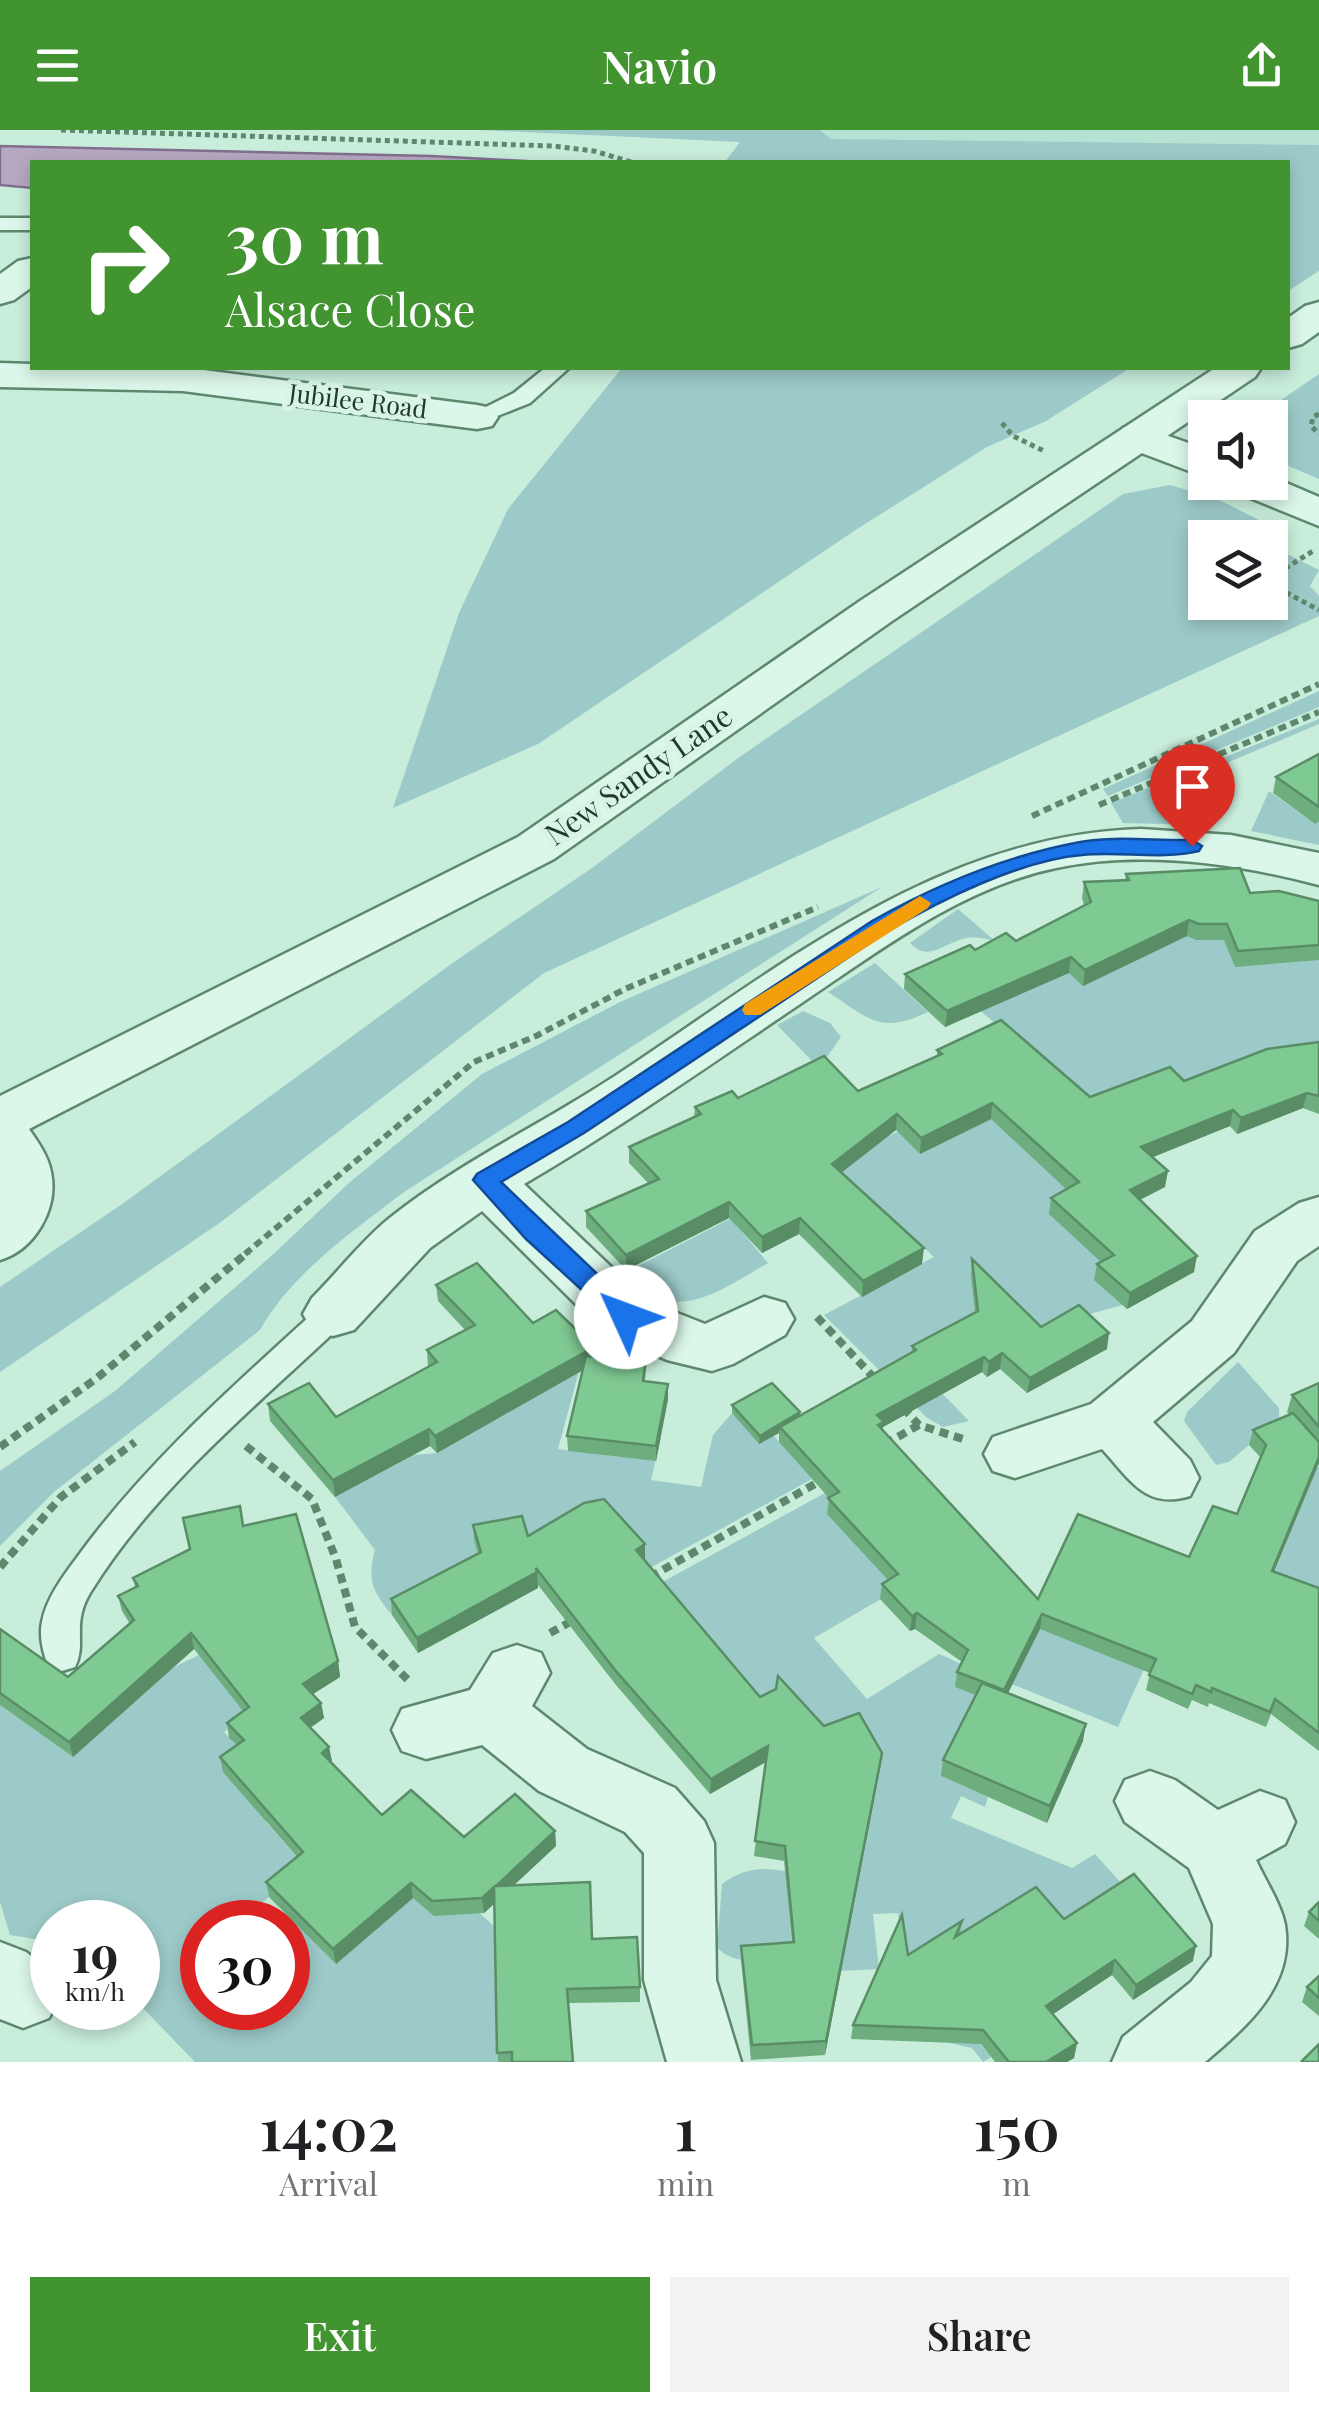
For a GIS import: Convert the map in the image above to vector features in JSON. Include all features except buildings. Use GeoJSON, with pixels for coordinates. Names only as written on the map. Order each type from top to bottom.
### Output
{"type":"FeatureCollection","features":[{"type":"Feature","properties":{"kind":"street"},"geometry":{"type":"LineString","coordinates":[[0,292],[30,270]]}},
{"type":"Feature","properties":{"kind":"street"},"geometry":{"type":"LineString","coordinates":[[1290,335],[1319,314]]}},
{"type":"Feature","properties":{"kind":"street","name":"New Sandy Lane"},"geometry":{"type":"LineString","coordinates":[[0,1120],[536,848],[876,611],[1237,370]]}},
{"type":"Feature","properties":{"kind":"street","name":"Jubilee Road"},"geometry":{"type":"LineString","coordinates":[[0,375],[183,380],[477,416]]}},
{"type":"Feature","properties":{"kind":"street"},"geometry":{"type":"LineString","coordinates":[[1138,437],[1188,457]]}},
{"type":"Feature","properties":{"kind":"street"},"geometry":{"type":"LineString","coordinates":[[1288,500],[1319,514]]}},
{"type":"Feature","properties":{"kind":"street"},"geometry":{"type":"LineString","coordinates":[[332,1314],[410,1233],[485,1180],[576,1128],[880,926],[929,898],[987,874],[1078,848],[1192,846],[1262,852],[1319,869]]}},
{"type":"Feature","properties":{"kind":"street"},"geometry":{"type":"LineString","coordinates":[[0,1132],[15,1146],[25,1172],[24,1202],[0,1239]]}},
{"type":"Feature","properties":{"kind":"street"},"geometry":{"type":"LineString","coordinates":[[485,1180],[626,1317],[688,1344],[711,1362],[790,1318]]}},
{"type":"Feature","properties":{"kind":"street"},"geometry":{"type":"LineString","coordinates":[[1015,1454],[1114,1422],[1213,1337],[1276,1246],[1319,1218]]}},
{"type":"Feature","properties":{"kind":"street"},"geometry":{"type":"LineString","coordinates":[[1114,1422],[1168,1478]]}},
{"type":"Feature","properties":{"kind":"street"},"geometry":{"type":"LineString","coordinates":[[418,1706],[504,1694],[563,1770],[650,1810],[679,1843],[680,1980],[704,2062]]}},
{"type":"Feature","properties":{"kind":"street"},"geometry":{"type":"LineString","coordinates":[[1149,2062],[1217,2006],[1248,1968],[1249,1924],[1237,1834],[1150,1801]]}},
{"type":"Feature","properties":{"kind":"lane"},"geometry":{"type":"LineString","coordinates":[[0,224],[30,224]]}},
{"type":"Feature","properties":{"kind":"lane"},"geometry":{"type":"LineString","coordinates":[[477,416],[522,398],[556,370]]}},
{"type":"Feature","properties":{"kind":"lane"},"geometry":{"type":"LineString","coordinates":[[62,1656],[59,1622],[75,1587],[128,1515],[217,1422],[332,1314]]}},
{"type":"Feature","properties":{"kind":"path"},"geometry":{"type":"LineString","coordinates":[[60,130],[588,150],[624,160]]}},
{"type":"Feature","properties":{"kind":"path"},"geometry":{"type":"LineString","coordinates":[[1319,414],[1313,417],[1312,426],[1319,434]]}},
{"type":"Feature","properties":{"kind":"path"},"geometry":{"type":"LineString","coordinates":[[1288,570],[1319,548]]}},
{"type":"Feature","properties":{"kind":"path"},"geometry":{"type":"LineString","coordinates":[[1288,592],[1319,610]]}},
{"type":"Feature","properties":{"kind":"path"},"geometry":{"type":"LineString","coordinates":[[1096,807],[1319,712]]}},
{"type":"Feature","properties":{"kind":"path"},"geometry":{"type":"LineString","coordinates":[[790,1318],[880,1384]]}},
{"type":"Feature","properties":{"kind":"path"},"geometry":{"type":"LineString","coordinates":[[893,1398],[919,1426],[1015,1454]]}},
{"type":"Feature","properties":{"kind":"path"},"geometry":{"type":"LineString","coordinates":[[217,1422],[312,1499],[336,1559],[355,1626],[418,1706]]}},
{"type":"Feature","properties":{"kind":"path"},"geometry":{"type":"LineString","coordinates":[[868,1454],[919,1426]]}},
{"type":"Feature","properties":{"kind":"path"},"geometry":{"type":"LineString","coordinates":[[644,1580],[834,1474]]}},
{"type":"Feature","properties":{"kind":"path"},"geometry":{"type":"LineString","coordinates":[[504,1694],[542,1638],[576,1619]]}},
{"type":"Feature","properties":{"kind":"shaded area"},"geometry":{"type":"Polygon","coordinates":[[[479,130],[820,130],[831,139],[1319,145],[1319,271],[1290,290],[1290,160],[726,160],[740,142],[479,130]]]}},
{"type":"Feature","properties":{"kind":"shaded area"},"geometry":{"type":"Polygon","coordinates":[[[820,130],[1319,130],[1319,153],[831,139],[820,130]]]}},
{"type":"Feature","properties":{"kind":"shaded area"},"geometry":{"type":"Polygon","coordinates":[[[0,146],[507,160],[30,160],[30,188],[0,185],[0,146]]]}},
{"type":"Feature","properties":{"kind":"shaded area"},"geometry":{"type":"Polygon","coordinates":[[[620,370],[1127,370],[1046,421],[987,447],[854,531],[538,744],[393,808],[459,613],[508,509],[620,370]]]}},
{"type":"Feature","properties":{"kind":"shaded area"},"geometry":{"type":"Polygon","coordinates":[[[1319,374],[1319,479],[1288,466],[1288,400],[1281,400],[1319,374]]]}},
{"type":"Feature","properties":{"kind":"shaded area"},"geometry":{"type":"Polygon","coordinates":[[[1170,485],[1188,490],[1188,500],[1219,500],[1259,520],[1188,520],[1188,620],[1288,620],[1288,554],[1319,570],[1310,586],[1319,596],[1319,616],[544,973],[221,1222],[0,1372],[0,1287],[592,868],[741,756],[1123,494],[1170,485]]]}},
{"type":"Feature","properties":{"kind":"shaded area"},"geometry":{"type":"Polygon","coordinates":[[[1319,691],[1319,707],[1108,796],[1103,789],[1319,691]]]}},
{"type":"Feature","properties":{"kind":"shaded area"},"geometry":{"type":"Polygon","coordinates":[[[1319,719],[1319,724],[1229,762],[1216,790],[1208,825],[1123,823],[1111,803],[1319,719]]]}},
{"type":"Feature","properties":{"kind":"shaded area"},"geometry":{"type":"Polygon","coordinates":[[[1269,791],[1315,824],[1319,822],[1319,845],[1251,831],[1269,791]]]}},
{"type":"Feature","properties":{"kind":"shaded area"},"geometry":{"type":"Polygon","coordinates":[[[882,887],[404,1192],[306,1272],[260,1330],[54,1492],[0,1546],[0,1471],[115,1391],[268,1259],[350,1182],[482,1074],[620,1002],[882,887]]]}},
{"type":"Feature","properties":{"kind":"shaded area"},"geometry":{"type":"Polygon","coordinates":[[[958,909],[995,941],[966,938],[929,952],[910,943],[958,909]]]}},
{"type":"Feature","properties":{"kind":"shaded area"},"geometry":{"type":"Polygon","coordinates":[[[1144,932],[1319,945],[1319,1089],[1310,1111],[1291,1095],[1198,1091],[1167,1083],[1102,1263],[1123,1305],[1093,1313],[1044,1340],[975,1316],[912,1362],[969,1421],[943,1427],[926,1417],[824,1315],[934,1257],[906,1230],[894,1238],[865,1211],[806,1241],[771,1208],[736,1225],[768,1263],[694,1300],[660,1299],[621,1275],[1038,1059],[972,1004],[1144,932]]]}},
{"type":"Feature","properties":{"kind":"shaded area"},"geometry":{"type":"Polygon","coordinates":[[[875,963],[928,1012],[898,1022],[875,1021],[828,992],[875,963]]]}},
{"type":"Feature","properties":{"kind":"shaded area"},"geometry":{"type":"Polygon","coordinates":[[[803,1011],[830,1023],[841,1037],[825,1060],[823,1072],[777,1025],[803,1011]]]}},
{"type":"Feature","properties":{"kind":"shaded area"},"geometry":{"type":"Polygon","coordinates":[[[584,1353],[558,1449],[619,1457],[625,1433],[661,1437],[651,1480],[701,1487],[713,1435],[732,1413],[774,1436],[812,1479],[637,1575],[486,1582],[392,1615],[373,1585],[375,1550],[335,1497],[414,1455],[437,1453],[584,1353]]]}},
{"type":"Feature","properties":{"kind":"shaded area"},"geometry":{"type":"Polygon","coordinates":[[[1238,1362],[1279,1408],[1279,1418],[1290,1429],[1249,1445],[1229,1462],[1216,1465],[1184,1421],[1187,1412],[1238,1362]]]}},
{"type":"Feature","properties":{"kind":"shaded area"},"geometry":{"type":"Polygon","coordinates":[[[889,1458],[898,1589],[814,1638],[867,1699],[939,1654],[966,1666],[1002,1705],[941,1776],[988,1797],[985,1807],[961,1796],[951,1818],[1072,1868],[1095,1854],[1130,1893],[957,2015],[991,2057],[983,2062],[972,2048],[949,2043],[904,1957],[898,1913],[873,1914],[879,1969],[820,1972],[788,1901],[793,1957],[742,1960],[717,1947],[722,1884],[736,1876],[763,1869],[834,1883],[803,1748],[756,1714],[655,1586],[889,1458]]]}},
{"type":"Feature","properties":{"kind":"shaded area"},"geometry":{"type":"Polygon","coordinates":[[[1319,1467],[1319,1605],[1149,1658],[1118,1727],[1004,1681],[1059,1565],[1273,1576],[1300,1508],[1281,1483],[1319,1467]]]}},
{"type":"Feature","properties":{"kind":"shaded area"},"geometry":{"type":"Polygon","coordinates":[[[199,1655],[212,1671],[298,1672],[224,1732],[247,1755],[266,1822],[303,1869],[265,1900],[180,1900],[180,2030],[310,2030],[310,1900],[302,1900],[310,1894],[336,1963],[418,1892],[463,1898],[495,1927],[498,2062],[195,2062],[160,2026],[160,1900],[30,1900],[30,1938],[10,1935],[0,1902],[0,1705],[73,1757],[153,1677],[199,1655]]]}},
{"type":"Feature","properties":{"kind":"slow traffic"},"geometry":{"type":"LineString","coordinates":[[753,1010],[920,903]]}},
{"type":"Feature","properties":{"kind":"route"},"geometry":{"type":"LineString","coordinates":[[626,1317],[485,1180],[576,1128],[880,926],[929,898],[987,874],[1078,848],[1192,846]]}}]}
